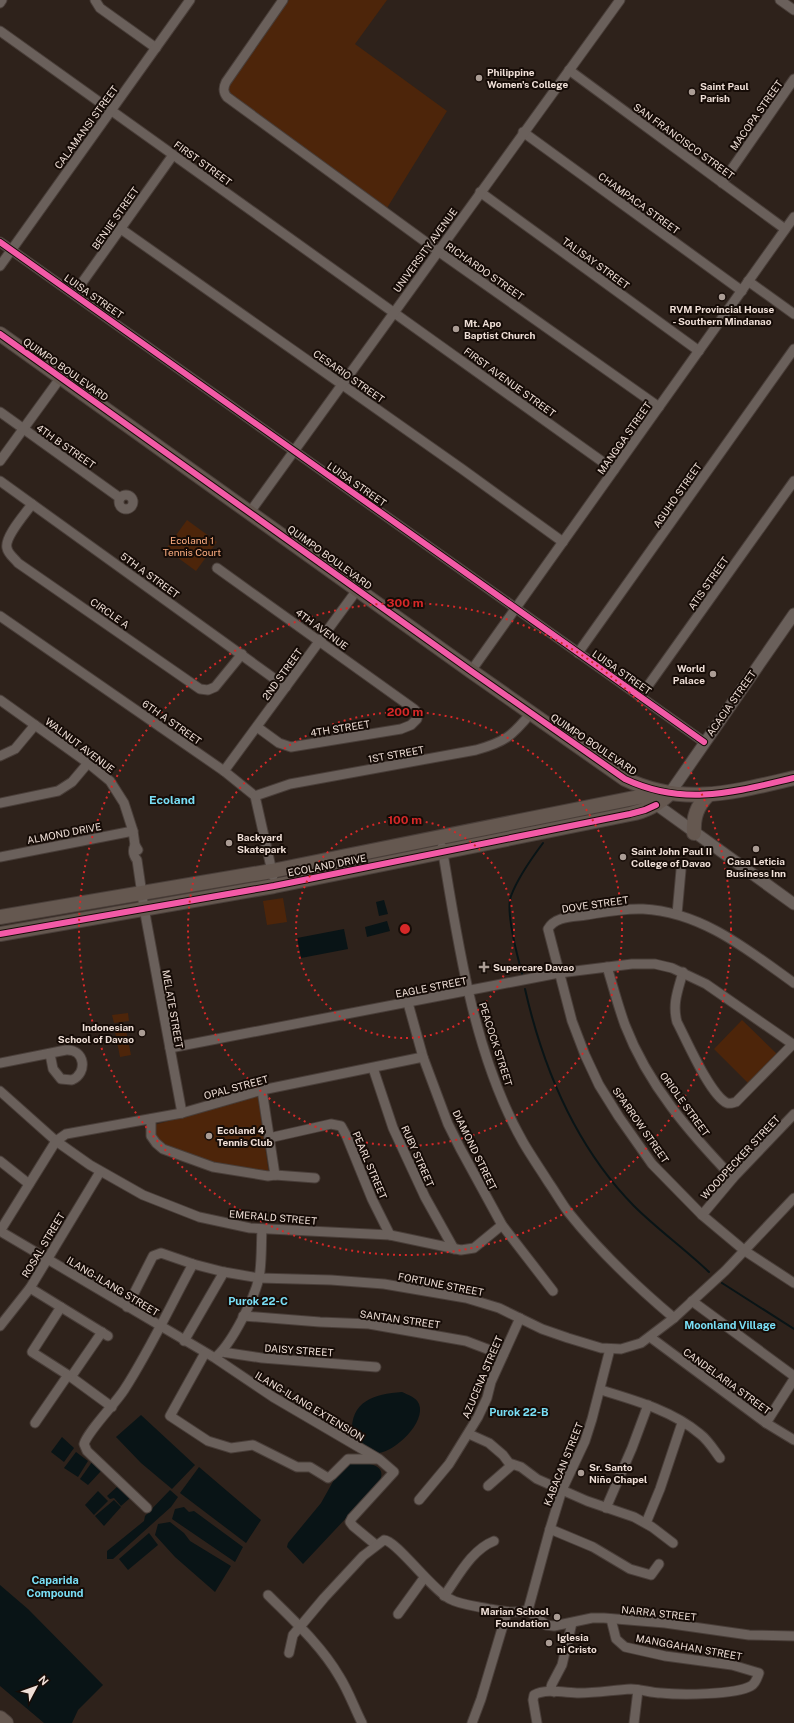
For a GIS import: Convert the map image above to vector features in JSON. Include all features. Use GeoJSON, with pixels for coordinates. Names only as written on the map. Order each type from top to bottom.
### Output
{"type":"FeatureCollection","features":[{"type":"Feature","properties":{"kind":"main road","name":"QUIMPO BOULEVARD"},"geometry":{"type":"LineString","coordinates":[[0,334],[471,671],[625,779],[644,787],[670,793],[708,795],[734,792],[794,778]]}},
{"type":"Feature","properties":{"kind":"main road","name":"ECOLAND DRIVE"},"geometry":{"type":"LineString","coordinates":[[0,917],[272,871],[644,796],[670,793]]}},
{"type":"Feature","properties":{"kind":"main road","name":"ECOLAND DRIVE"},"geometry":{"type":"LineString","coordinates":[[0,934],[274,886],[637,813],[656,805],[670,793]]}},
{"type":"Feature","properties":{"kind":"main road"},"geometry":{"type":"LineString","coordinates":[[694,833],[695,813],[698,806],[708,795]]}},
{"type":"Feature","properties":{"kind":"main road"},"geometry":{"type":"LineString","coordinates":[[0,1718],[6,1723]]}},
{"type":"Feature","properties":{"kind":"street"},"geometry":{"type":"LineString","coordinates":[[95,0],[100,8],[156,48]]}},
{"type":"Feature","properties":{"kind":"street","name":"CALAMANSI STREET"},"geometry":{"type":"LineString","coordinates":[[0,266],[190,0]]}},
{"type":"Feature","properties":{"kind":"street","name":"RICHARDO STREET"},"geometry":{"type":"LineString","coordinates":[[283,0],[223,87],[224,92],[233,103],[438,251],[659,407]]}},
{"type":"Feature","properties":{"kind":"street","name":"UNIVERSITY AVENUE"},"geometry":{"type":"LineString","coordinates":[[250,512],[523,132],[620,0]]}},
{"type":"Feature","properties":{"kind":"street"},"geometry":{"type":"LineString","coordinates":[[780,0],[794,10]]}},
{"type":"Feature","properties":{"kind":"street","name":"FIRST STREET"},"geometry":{"type":"LineString","coordinates":[[0,31],[394,312]]}},
{"type":"Feature","properties":{"kind":"street","name":"SAN FRANCISCO STREET"},"geometry":{"type":"LineString","coordinates":[[569,70],[786,229]]}},
{"type":"Feature","properties":{"kind":"street","name":"MACOPA STREET"},"geometry":{"type":"LineString","coordinates":[[722,183],[794,79]]}},
{"type":"Feature","properties":{"kind":"street","name":"CHAMPACA STREET"},"geometry":{"type":"LineString","coordinates":[[523,132],[742,291]]}},
{"type":"Feature","properties":{"kind":"street","name":"BENJIE STREET"},"geometry":{"type":"LineString","coordinates":[[74,294],[173,155]]}},
{"type":"Feature","properties":{"kind":"street","name":"TALISAY STREET"},"geometry":{"type":"LineString","coordinates":[[480,192],[699,351]]}},
{"type":"Feature","properties":{"kind":"street","name":"MANGGA STREET"},"geometry":{"type":"LineString","coordinates":[[471,671],[794,217]]}},
{"type":"Feature","properties":{"kind":"street","name":"CESARIO STREET"},"geometry":{"type":"LineString","coordinates":[[120,229],[462,469],[563,542]]}},
{"type":"Feature","properties":{"kind":"street","name":"LUISA STREET"},"geometry":{"type":"LineString","coordinates":[[0,242],[704,742]]}},
{"type":"Feature","properties":{"kind":"street"},"geometry":{"type":"LineString","coordinates":[[748,281],[794,314]]}},
{"type":"Feature","properties":{"kind":"street","name":"FIRST AVENUE STREET"},"geometry":{"type":"LineString","coordinates":[[394,312],[614,470]]}},
{"type":"Feature","properties":{"kind":"street","name":"AGUHO STREET"},"geometry":{"type":"LineString","coordinates":[[578,653],[794,349]]}},
{"type":"Feature","properties":{"kind":"street"},"geometry":{"type":"LineString","coordinates":[[0,461],[61,377]]}},
{"type":"Feature","properties":{"kind":"street","name":"4TH B STREET"},"geometry":{"type":"LineString","coordinates":[[0,412],[120,498]]}},
{"type":"Feature","properties":{"kind":"street","name":"5TH A STREET"},"geometry":{"type":"LineString","coordinates":[[0,481],[286,687]]}},
{"type":"Feature","properties":{"kind":"street","name":"ATIS STREET"},"geometry":{"type":"LineString","coordinates":[[640,697],[794,482]]}},
{"type":"Feature","properties":{"kind":"street","name":"CIRCLE A"},"geometry":{"type":"LineString","coordinates":[[32,504],[6,540],[6,547],[8,551],[18,562],[200,689],[208,690],[215,687],[242,654]]}},
{"type":"Feature","properties":{"kind":"street","name":"4TH AVENUE"},"geometry":{"type":"LineString","coordinates":[[217,568],[414,709]]}},
{"type":"Feature","properties":{"kind":"street","name":"2ND STREET"},"geometry":{"type":"LineString","coordinates":[[224,771],[358,590]]}},
{"type":"Feature","properties":{"kind":"street","name":"ACACIA STREET"},"geometry":{"type":"LineString","coordinates":[[670,793],[794,614]]}},
{"type":"Feature","properties":{"kind":"street","name":"6TH A STREET"},"geometry":{"type":"LineString","coordinates":[[0,616],[224,771],[254,796]]}},
{"type":"Feature","properties":{"kind":"street","name":"WALNUT AVENUE"},"geometry":{"type":"LineString","coordinates":[[0,700],[88,763],[110,781],[118,790],[133,831],[135,845],[133,853],[137,860],[142,893]]}},
{"type":"Feature","properties":{"kind":"street","name":"4TH STREET"},"geometry":{"type":"LineString","coordinates":[[257,727],[279,743],[291,747],[402,729],[411,725],[417,719],[418,713],[414,709]]}},
{"type":"Feature","properties":{"kind":"street","name":"1ST STREET"},"geometry":{"type":"LineString","coordinates":[[254,796],[290,784],[492,746],[512,734],[531,713]]}},
{"type":"Feature","properties":{"kind":"street"},"geometry":{"type":"LineString","coordinates":[[0,756],[15,749],[35,725]]}},
{"type":"Feature","properties":{"kind":"street"},"geometry":{"type":"LineString","coordinates":[[0,803],[58,791],[72,782],[88,763]]}},
{"type":"Feature","properties":{"kind":"street"},"geometry":{"type":"LineString","coordinates":[[625,779],[656,805],[794,904]]}},
{"type":"Feature","properties":{"kind":"street"},"geometry":{"type":"LineString","coordinates":[[254,796],[272,871],[274,886]]}},
{"type":"Feature","properties":{"kind":"street","name":"ALMOND DRIVE"},"geometry":{"type":"LineString","coordinates":[[0,857],[133,831]]}},
{"type":"Feature","properties":{"kind":"street","name":"PEACOCK STREET"},"geometry":{"type":"LineString","coordinates":[[441,838],[468,991],[486,1057],[502,1098],[523,1142],[569,1213],[597,1245],[634,1283],[674,1318]]}},
{"type":"Feature","properties":{"kind":"street"},"geometry":{"type":"LineString","coordinates":[[677,914],[681,870]]}},
{"type":"Feature","properties":{"kind":"street","name":"MELATE STREET"},"geometry":{"type":"LineString","coordinates":[[142,893],[182,1113]]}},
{"type":"Feature","properties":{"kind":"street","name":"DOVE STREET"},"geometry":{"type":"LineString","coordinates":[[559,973],[548,929],[555,921],[612,911],[643,909],[677,914],[709,927],[727,936],[794,983]]}},
{"type":"Feature","properties":{"kind":"street","name":"EAGLE STREET"},"geometry":{"type":"LineString","coordinates":[[170,1048],[559,973],[632,964],[655,964],[683,972],[706,984],[793,1045]]}},
{"type":"Feature","properties":{"kind":"street","name":"ORIOLE STREET"},"geometry":{"type":"LineString","coordinates":[[607,967],[625,1025],[646,1069],[670,1105],[700,1144],[733,1178]]}},
{"type":"Feature","properties":{"kind":"street"},"geometry":{"type":"LineString","coordinates":[[683,972],[675,1001],[674,1012],[677,1022],[706,1079],[720,1098],[726,1102],[731,1104],[736,1102],[793,1045]]}},
{"type":"Feature","properties":{"kind":"street","name":"SPARROW STREET"},"geometry":{"type":"LineString","coordinates":[[559,973],[572,1021],[584,1055],[599,1085],[619,1117],[652,1164],[702,1215],[745,1251],[793,1282]]}},
{"type":"Feature","properties":{"kind":"street","name":"DIAMOND STREET"},"geometry":{"type":"LineString","coordinates":[[408,1003],[423,1057],[448,1124],[488,1202],[502,1225],[553,1291]]}},
{"type":"Feature","properties":{"kind":"street"},"geometry":{"type":"LineString","coordinates":[[0,1063],[50,1054]]}},
{"type":"Feature","properties":{"kind":"street","name":"OPAL STREET"},"geometry":{"type":"LineString","coordinates":[[56,1141],[71,1132],[182,1113],[262,1090],[423,1057]]}},
{"type":"Feature","properties":{"kind":"street","name":"RUBY STREET"},"geometry":{"type":"LineString","coordinates":[[373,1068],[396,1135],[425,1197],[454,1249]]}},
{"type":"Feature","properties":{"kind":"street"},"geometry":{"type":"LineString","coordinates":[[262,1090],[275,1175]]}},
{"type":"Feature","properties":{"kind":"street","name":"EMERALD STREET"},"geometry":{"type":"LineString","coordinates":[[0,1091],[56,1141],[100,1172],[128,1188],[180,1211],[218,1222],[262,1229],[390,1236],[454,1249],[468,1250],[474,1248],[502,1225]]}},
{"type":"Feature","properties":{"kind":"street","name":"WOODPECKER STREET"},"geometry":{"type":"LineString","coordinates":[[702,1215],[733,1178],[794,1114]]}},
{"type":"Feature","properties":{"kind":"street"},"geometry":{"type":"LineString","coordinates":[[151,1119],[151,1136],[163,1150],[213,1167],[268,1176],[275,1175],[315,1178]]}},
{"type":"Feature","properties":{"kind":"street","name":"PEARL STREET"},"geometry":{"type":"LineString","coordinates":[[269,1138],[331,1124],[341,1126],[372,1199],[390,1236]]}},
{"type":"Feature","properties":{"kind":"street"},"geometry":{"type":"LineString","coordinates":[[0,1231],[56,1141]]}},
{"type":"Feature","properties":{"kind":"street"},"geometry":{"type":"LineString","coordinates":[[0,1161],[29,1184]]}},
{"type":"Feature","properties":{"kind":"street","name":"ROSAL STREET"},"geometry":{"type":"LineString","coordinates":[[0,1326],[30,1288],[100,1172]]}},
{"type":"Feature","properties":{"kind":"street","name":"FORTUNE STREET"},"geometry":{"type":"LineString","coordinates":[[127,1307],[151,1260],[157,1254],[165,1254],[193,1264],[224,1272],[258,1278],[331,1280],[384,1284],[466,1298],[499,1308],[542,1329],[591,1345],[610,1349],[621,1349],[632,1347],[650,1337],[674,1318],[745,1251],[794,1198]]}},
{"type":"Feature","properties":{"kind":"street"},"geometry":{"type":"LineString","coordinates":[[218,1355],[243,1316],[252,1298],[258,1278],[262,1229]]}},
{"type":"Feature","properties":{"kind":"street","name":"ILANG-ILANG STREET"},"geometry":{"type":"LineString","coordinates":[[0,1231],[205,1353],[218,1355]]}},
{"type":"Feature","properties":{"kind":"street"},"geometry":{"type":"LineString","coordinates":[[147,1508],[85,1448],[86,1440],[112,1407],[130,1380],[193,1264]]}},
{"type":"Feature","properties":{"kind":"street"},"geometry":{"type":"LineString","coordinates":[[184,1341],[224,1272]]}},
{"type":"Feature","properties":{"kind":"street"},"geometry":{"type":"LineString","coordinates":[[30,1288],[105,1334],[69,1376],[35,1423]]}},
{"type":"Feature","properties":{"kind":"street"},"geometry":{"type":"LineString","coordinates":[[692,1302],[794,1377],[766,1423]]}},
{"type":"Feature","properties":{"kind":"street"},"geometry":{"type":"LineString","coordinates":[[61,1307],[32,1352],[112,1407]]}},
{"type":"Feature","properties":{"kind":"street","name":"SANTAN STREET"},"geometry":{"type":"LineString","coordinates":[[243,1316],[369,1324],[466,1340],[503,1355]]}},
{"type":"Feature","properties":{"kind":"street","name":"AZUCENA STREET"},"geometry":{"type":"LineString","coordinates":[[419,1500],[449,1464],[469,1434],[487,1398],[491,1382],[520,1318]]}},
{"type":"Feature","properties":{"kind":"street","name":"CANDELARIA STREET"},"geometry":{"type":"LineString","coordinates":[[650,1337],[766,1423],[794,1440]]}},
{"type":"Feature","properties":{"kind":"street","name":"KABACAN STREET"},"geometry":{"type":"LineString","coordinates":[[528,1610],[562,1490],[585,1441],[610,1349]]}},
{"type":"Feature","properties":{"kind":"street"},"geometry":{"type":"LineString","coordinates":[[205,1353],[170,1416],[198,1435],[212,1442],[231,1448],[253,1445],[297,1466],[310,1467],[328,1478],[348,1459],[379,1459]]}},
{"type":"Feature","properties":{"kind":"street","name":"DAISY STREET"},"geometry":{"type":"LineString","coordinates":[[218,1355],[376,1367]]}},
{"type":"Feature","properties":{"kind":"street","name":"ILANG-ILANG EXTENSION"},"geometry":{"type":"LineString","coordinates":[[218,1355],[273,1397],[379,1459],[394,1472],[350,1522],[376,1545]]}},
{"type":"Feature","properties":{"kind":"street"},"geometry":{"type":"LineString","coordinates":[[600,1390],[648,1405],[682,1423],[700,1434],[720,1458]]}},
{"type":"Feature","properties":{"kind":"street"},"geometry":{"type":"LineString","coordinates":[[606,1508],[632,1448],[648,1405]]}},
{"type":"Feature","properties":{"kind":"street"},"geometry":{"type":"LineString","coordinates":[[646,1523],[660,1489],[682,1423]]}},
{"type":"Feature","properties":{"kind":"street"},"geometry":{"type":"LineString","coordinates":[[469,1434],[488,1443],[503,1455],[509,1463],[521,1467],[537,1479],[606,1508],[634,1517],[646,1523],[674,1543]]}},
{"type":"Feature","properties":{"kind":"street"},"geometry":{"type":"LineString","coordinates":[[488,1486],[512,1465]]}},
{"type":"Feature","properties":{"kind":"street"},"geometry":{"type":"LineString","coordinates":[[550,1529],[593,1547],[630,1569],[651,1575],[659,1564]]}},
{"type":"Feature","properties":{"kind":"street"},"geometry":{"type":"LineString","coordinates":[[289,1653],[291,1641],[300,1626],[352,1568],[382,1541],[388,1540],[394,1545],[424,1578],[450,1600],[507,1612],[528,1610]]}},
{"type":"Feature","properties":{"kind":"street"},"geometry":{"type":"LineString","coordinates":[[444,1596],[475,1553],[486,1544],[494,1541]]}},
{"type":"Feature","properties":{"kind":"street"},"geometry":{"type":"LineString","coordinates":[[398,1614],[424,1578]]}},
{"type":"Feature","properties":{"kind":"street"},"geometry":{"type":"LineString","coordinates":[[268,1595],[300,1626],[340,1676],[362,1723]]}},
{"type":"Feature","properties":{"kind":"street","name":"NARRA STREET"},"geometry":{"type":"LineString","coordinates":[[528,1610],[539,1620],[549,1626],[559,1626],[592,1618],[611,1618],[665,1623],[749,1635],[794,1636]]}},
{"type":"Feature","properties":{"kind":"street"},"geometry":{"type":"LineString","coordinates":[[472,1723],[481,1699],[507,1612]]}},
{"type":"Feature","properties":{"kind":"street","name":"MANGGAHAN STREET"},"geometry":{"type":"LineString","coordinates":[[537,1723],[533,1700],[534,1695],[554,1692],[592,1693],[633,1689],[674,1694],[742,1689],[753,1685],[759,1673],[732,1665],[665,1656],[625,1647],[616,1639],[611,1618]]}},
{"type":"Feature","properties":{"kind":"street"},"geometry":{"type":"LineString","coordinates":[[554,1692],[552,1684],[562,1665],[572,1623]]}},
{"type":"Feature","properties":{"kind":"street"},"geometry":{"type":"LineString","coordinates":[[634,1723],[638,1690]]}},
{"type":"Feature","properties":{"kind":"green space"},"geometry":{"type":"Polygon","coordinates":[[[289,0],[387,0],[355,44],[447,111],[387,208],[229,95],[227,86],[230,81],[289,0]]]}},
{"type":"Feature","properties":{"kind":"green space","name":"Ecoland 1 Tennis Court"},"geometry":{"type":"Polygon","coordinates":[[[187,520],[217,542],[196,571],[166,549],[187,520]]]}},
{"type":"Feature","properties":{"kind":"green space"},"geometry":{"type":"Polygon","coordinates":[[[283,898],[287,922],[267,925],[263,901],[283,898]]]}},
{"type":"Feature","properties":{"kind":"green space"},"geometry":{"type":"Polygon","coordinates":[[[128,1013],[129,1021],[114,1023],[112,1015],[128,1013]]]}},
{"type":"Feature","properties":{"kind":"green space"},"geometry":{"type":"Polygon","coordinates":[[[742,1020],[777,1054],[749,1084],[714,1049],[742,1020]]]}},
{"type":"Feature","properties":{"kind":"green space"},"geometry":{"type":"Polygon","coordinates":[[[126,1030],[131,1055],[120,1057],[115,1032],[126,1030]]]}},
{"type":"Feature","properties":{"kind":"green space","name":"Ecoland 4 Tennis Club"},"geometry":{"type":"Polygon","coordinates":[[[258,1096],[269,1174],[221,1166],[163,1146],[156,1138],[154,1125],[258,1096]]]}},
{"type":"Feature","properties":{"kind":"shaded area"},"geometry":{"type":"Polygon","coordinates":[[[384,900],[388,914],[379,916],[376,902],[384,900]]]}},
{"type":"Feature","properties":{"kind":"shaded area"},"geometry":{"type":"Polygon","coordinates":[[[387,921],[390,931],[367,937],[365,927],[387,921]]]}},
{"type":"Feature","properties":{"kind":"shaded area"},"geometry":{"type":"Polygon","coordinates":[[[344,929],[348,949],[301,958],[297,938],[344,929]]]}},
{"type":"Feature","properties":{"kind":"shaded area"},"geometry":{"type":"Polygon","coordinates":[[[402,1392],[412,1396],[418,1402],[420,1411],[418,1419],[414,1427],[401,1441],[386,1451],[375,1453],[364,1446],[352,1434],[352,1423],[355,1414],[366,1401],[373,1397],[402,1392]]]}},
{"type":"Feature","properties":{"kind":"shaded area"},"geometry":{"type":"Polygon","coordinates":[[[141,1415],[195,1465],[172,1489],[141,1463],[116,1437],[141,1415]]]}},
{"type":"Feature","properties":{"kind":"shaded area"},"geometry":{"type":"Polygon","coordinates":[[[62,1437],[74,1448],[64,1462],[51,1452],[62,1437]]]}},
{"type":"Feature","properties":{"kind":"shaded area"},"geometry":{"type":"Polygon","coordinates":[[[76,1452],[88,1461],[78,1477],[64,1468],[76,1452]]]}},
{"type":"Feature","properties":{"kind":"shaded area"},"geometry":{"type":"Polygon","coordinates":[[[92,1462],[102,1470],[88,1485],[80,1479],[92,1462]]]}},
{"type":"Feature","properties":{"kind":"shaded area"},"geometry":{"type":"Polygon","coordinates":[[[350,1463],[374,1465],[379,1468],[381,1477],[378,1484],[303,1564],[287,1547],[288,1543],[321,1503],[335,1478],[350,1463]]]}},
{"type":"Feature","properties":{"kind":"shaded area"},"geometry":{"type":"Polygon","coordinates":[[[199,1467],[261,1520],[246,1543],[180,1493],[199,1467]]]}},
{"type":"Feature","properties":{"kind":"shaded area"},"geometry":{"type":"Polygon","coordinates":[[[118,1486],[130,1498],[121,1506],[114,1498],[110,1499],[107,1496],[118,1486]]]}},
{"type":"Feature","properties":{"kind":"shaded area"},"geometry":{"type":"Polygon","coordinates":[[[170,1490],[178,1497],[171,1507],[113,1559],[107,1559],[107,1551],[144,1521],[145,1516],[170,1490]]]}},
{"type":"Feature","properties":{"kind":"shaded area"},"geometry":{"type":"Polygon","coordinates":[[[98,1491],[108,1501],[94,1515],[85,1505],[98,1491]]]}},
{"type":"Feature","properties":{"kind":"shaded area"},"geometry":{"type":"Polygon","coordinates":[[[114,1500],[121,1507],[104,1526],[95,1516],[114,1500]]]}},
{"type":"Feature","properties":{"kind":"shaded area"},"geometry":{"type":"Polygon","coordinates":[[[184,1507],[189,1512],[194,1511],[243,1547],[235,1562],[172,1519],[175,1509],[184,1507]]]}},
{"type":"Feature","properties":{"kind":"shaded area"},"geometry":{"type":"Polygon","coordinates":[[[170,1522],[184,1533],[190,1541],[231,1566],[215,1592],[175,1557],[155,1535],[158,1524],[170,1522]]]}},
{"type":"Feature","properties":{"kind":"shaded area"},"geometry":{"type":"Polygon","coordinates":[[[149,1533],[158,1545],[128,1570],[119,1559],[149,1533]]]}},
{"type":"Feature","properties":{"kind":"shaded area"},"geometry":{"type":"Polygon","coordinates":[[[0,1585],[28,1609],[103,1685],[78,1710],[72,1723],[44,1723],[0,1686],[0,1585]]]}},
{"type":"Feature","properties":{"kind":"waterway"},"geometry":{"type":"LineString","coordinates":[[523,977],[511,924],[511,896],[521,875],[543,843]]}},
{"type":"Feature","properties":{"kind":"waterway"},"geometry":{"type":"LineString","coordinates":[[525,989],[532,1019],[552,1077],[564,1105],[595,1158],[613,1183],[634,1206],[709,1272]]}},
{"type":"Feature","properties":{"kind":"waterway"},"geometry":{"type":"LineString","coordinates":[[722,1283],[794,1329]]}},
{"type":"Feature","properties":{"kind":"cycle path"},"geometry":{"type":"LineString","coordinates":[[0,242],[704,742]]}},
{"type":"Feature","properties":{"kind":"cycle path"},"geometry":{"type":"LineString","coordinates":[[0,334],[471,671],[625,779],[647,788],[668,793],[689,795],[730,792],[794,778]]}},
{"type":"Feature","properties":{"kind":"cycle path"},"geometry":{"type":"LineString","coordinates":[[0,934],[274,886],[630,814],[656,805]]}},
{"type":"Feature","properties":{"kind":"place","name":"Philippine Women's College"},"geometry":{"type":"Point","coordinates":[479,78]}},
{"type":"Feature","properties":{"kind":"place","name":"Saint Paul Parish"},"geometry":{"type":"Point","coordinates":[692,92]}},
{"type":"Feature","properties":{"kind":"place","name":"RVM Provincial House - Southern Mindanao"},"geometry":{"type":"Point","coordinates":[722,297]}},
{"type":"Feature","properties":{"kind":"place","name":"Mt. Apo Baptist Church"},"geometry":{"type":"Point","coordinates":[456,329]}},
{"type":"Feature","properties":{"kind":"place","name":"World Palace"},"geometry":{"type":"Point","coordinates":[713,674]}},
{"type":"Feature","properties":{"kind":"place","name":"Backyard Skatepark"},"geometry":{"type":"Point","coordinates":[229,843]}},
{"type":"Feature","properties":{"kind":"place","name":"Casa Leticia Business Inn"},"geometry":{"type":"Point","coordinates":[756,849]}},
{"type":"Feature","properties":{"kind":"place","name":"Saint John Paul II College of Davao"},"geometry":{"type":"Point","coordinates":[623,857]}},
{"type":"Feature","properties":{"kind":"place","name":"Supercare Davao"},"geometry":{"type":"Point","coordinates":[484,967]}},
{"type":"Feature","properties":{"kind":"place","name":"Indonesian School of Davao"},"geometry":{"type":"Point","coordinates":[142,1033]}},
{"type":"Feature","properties":{"kind":"place","name":"Ecoland 4 Tennis Club"},"geometry":{"type":"Point","coordinates":[209,1136]}},
{"type":"Feature","properties":{"kind":"place","name":"Sr. Santo Niño Chapel"},"geometry":{"type":"Point","coordinates":[581,1473]}},
{"type":"Feature","properties":{"kind":"place","name":"Marian School Foundation"},"geometry":{"type":"Point","coordinates":[557,1617]}},
{"type":"Feature","properties":{"kind":"place","name":"Iglesia ni Cristo"},"geometry":{"type":"Point","coordinates":[549,1643]}},
{"type":"Feature","properties":{"kind":"district","name":"Ecoland"},"geometry":{"type":"Point","coordinates":[172,800]}},
{"type":"Feature","properties":{"kind":"district","name":"Purok 22-C"},"geometry":{"type":"Point","coordinates":[258,1301]}},
{"type":"Feature","properties":{"kind":"district","name":"Moonland Village"},"geometry":{"type":"Point","coordinates":[730,1325]}},
{"type":"Feature","properties":{"kind":"district","name":"Purok 22-B"},"geometry":{"type":"Point","coordinates":[519,1412]}},
{"type":"Feature","properties":{"kind":"district","name":"Caparida Compound"},"geometry":{"type":"Point","coordinates":[55,1586]}}]}
